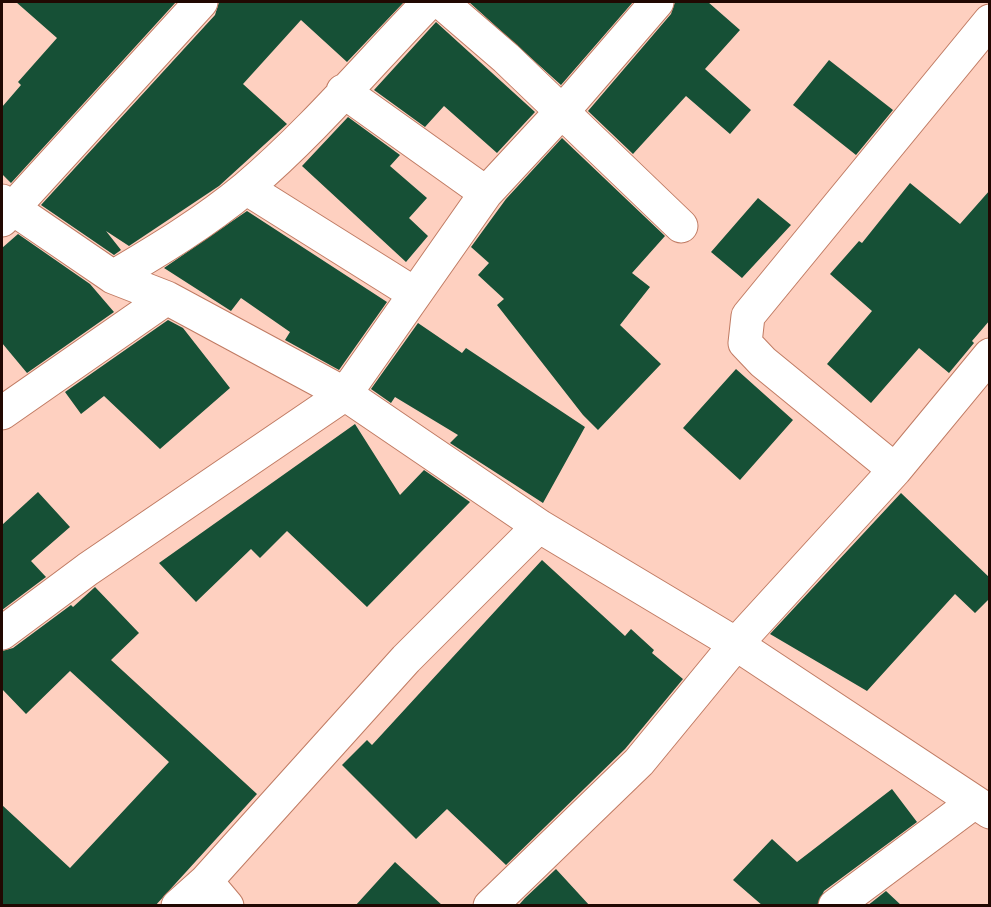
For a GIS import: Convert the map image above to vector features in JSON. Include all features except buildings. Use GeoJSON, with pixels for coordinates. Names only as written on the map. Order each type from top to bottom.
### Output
{"type":"FeatureCollection","features":[{"type":"Feature","properties":{"kind":"street"},"geometry":{"type":"LineString","coordinates":[[201,2],[5,210],[113,277],[167,298],[345,394],[539,526],[736,644],[981,808],[835,906]]}},
{"type":"Feature","properties":{"kind":"street"},"geometry":{"type":"LineString","coordinates":[[113,277],[166,246],[246,188],[311,127],[429,2]]}},
{"type":"Feature","properties":{"kind":"street"},"geometry":{"type":"LineString","coordinates":[[441,2],[506,58],[681,226]]}},
{"type":"Feature","properties":{"kind":"street"},"geometry":{"type":"LineString","coordinates":[[2,633],[88,569],[345,394],[486,193],[561,112],[657,2]]}},
{"type":"Feature","properties":{"kind":"street"},"geometry":{"type":"LineString","coordinates":[[896,470],[763,362],[746,343],[748,316],[990,21]]}},
{"type":"Feature","properties":{"kind":"street"},"geometry":{"type":"LineString","coordinates":[[343,91],[486,193]]}},
{"type":"Feature","properties":{"kind":"street"},"geometry":{"type":"LineString","coordinates":[[246,188],[415,294]]}},
{"type":"Feature","properties":{"kind":"street"},"geometry":{"type":"LineString","coordinates":[[2,413],[167,298]]}},
{"type":"Feature","properties":{"kind":"street"},"geometry":{"type":"LineString","coordinates":[[490,906],[639,762],[736,644],[896,470],[990,356]]}},
{"type":"Feature","properties":{"kind":"street"},"geometry":{"type":"LineString","coordinates":[[178,906],[206,881],[226,855],[406,659],[539,526]]}},
{"type":"Feature","properties":{"kind":"street"},"geometry":{"type":"LineString","coordinates":[[206,881],[227,906]]}}]}
